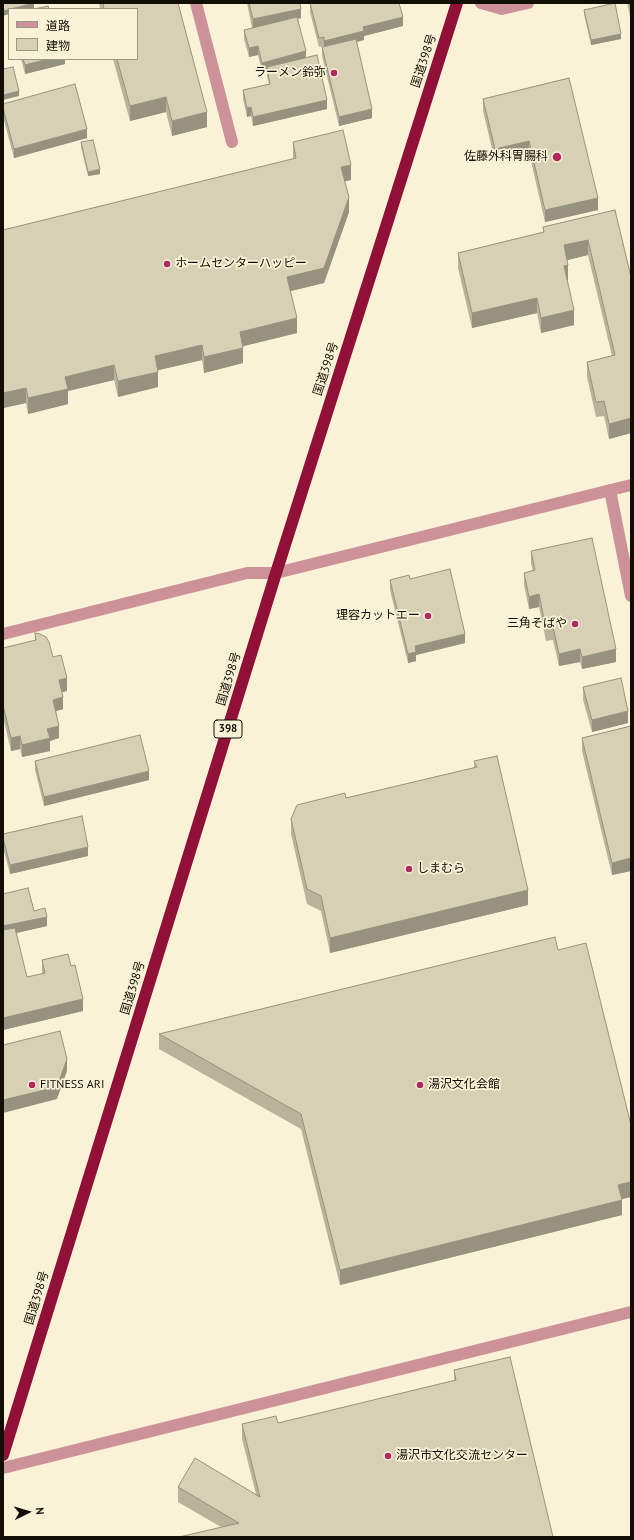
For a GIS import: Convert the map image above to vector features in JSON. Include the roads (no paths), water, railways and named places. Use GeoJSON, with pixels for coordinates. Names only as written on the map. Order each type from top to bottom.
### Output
{"type":"FeatureCollection","features":[{"type":"Feature","properties":{"kind":"highway","name":"国道398号"},"geometry":{"type":"LineString","coordinates":[[3,1456],[276,574],[456,3]]}},
{"type":"Feature","properties":{"kind":"street"},"geometry":{"type":"LineString","coordinates":[[196,3],[232,142]]}},
{"type":"Feature","properties":{"kind":"street"},"geometry":{"type":"LineString","coordinates":[[481,3],[502,9],[528,3]]}},
{"type":"Feature","properties":{"kind":"street"},"geometry":{"type":"LineString","coordinates":[[3,634],[247,573],[276,574],[631,484]]}},
{"type":"Feature","properties":{"kind":"street"},"geometry":{"type":"LineString","coordinates":[[610,490],[631,596]]}},
{"type":"Feature","properties":{"kind":"street"},"geometry":{"type":"LineString","coordinates":[[3,1468],[631,1312]]}},
{"type":"Feature","properties":{"kind":"place","name":"ラーメン鈴弥"},"geometry":{"type":"Point","coordinates":[334,73]}},
{"type":"Feature","properties":{"kind":"place","name":"佐藤外科胃腸科"},"geometry":{"type":"Point","coordinates":[557,157]}},
{"type":"Feature","properties":{"kind":"place","name":"ホームセンターハッピー"},"geometry":{"type":"Point","coordinates":[167,264]}},
{"type":"Feature","properties":{"kind":"place","name":"理容カットエー"},"geometry":{"type":"Point","coordinates":[428,616]}},
{"type":"Feature","properties":{"kind":"place","name":"三角そばや"},"geometry":{"type":"Point","coordinates":[575,624]}},
{"type":"Feature","properties":{"kind":"place","name":"しまむら"},"geometry":{"type":"Point","coordinates":[409,869]}},
{"type":"Feature","properties":{"kind":"place","name":"FITNESS ARI"},"geometry":{"type":"Point","coordinates":[32,1085]}},
{"type":"Feature","properties":{"kind":"place","name":"湯沢文化会館"},"geometry":{"type":"Point","coordinates":[420,1085]}},
{"type":"Feature","properties":{"kind":"place","name":"湯沢市文化交流センター"},"geometry":{"type":"Point","coordinates":[388,1456]}}]}
